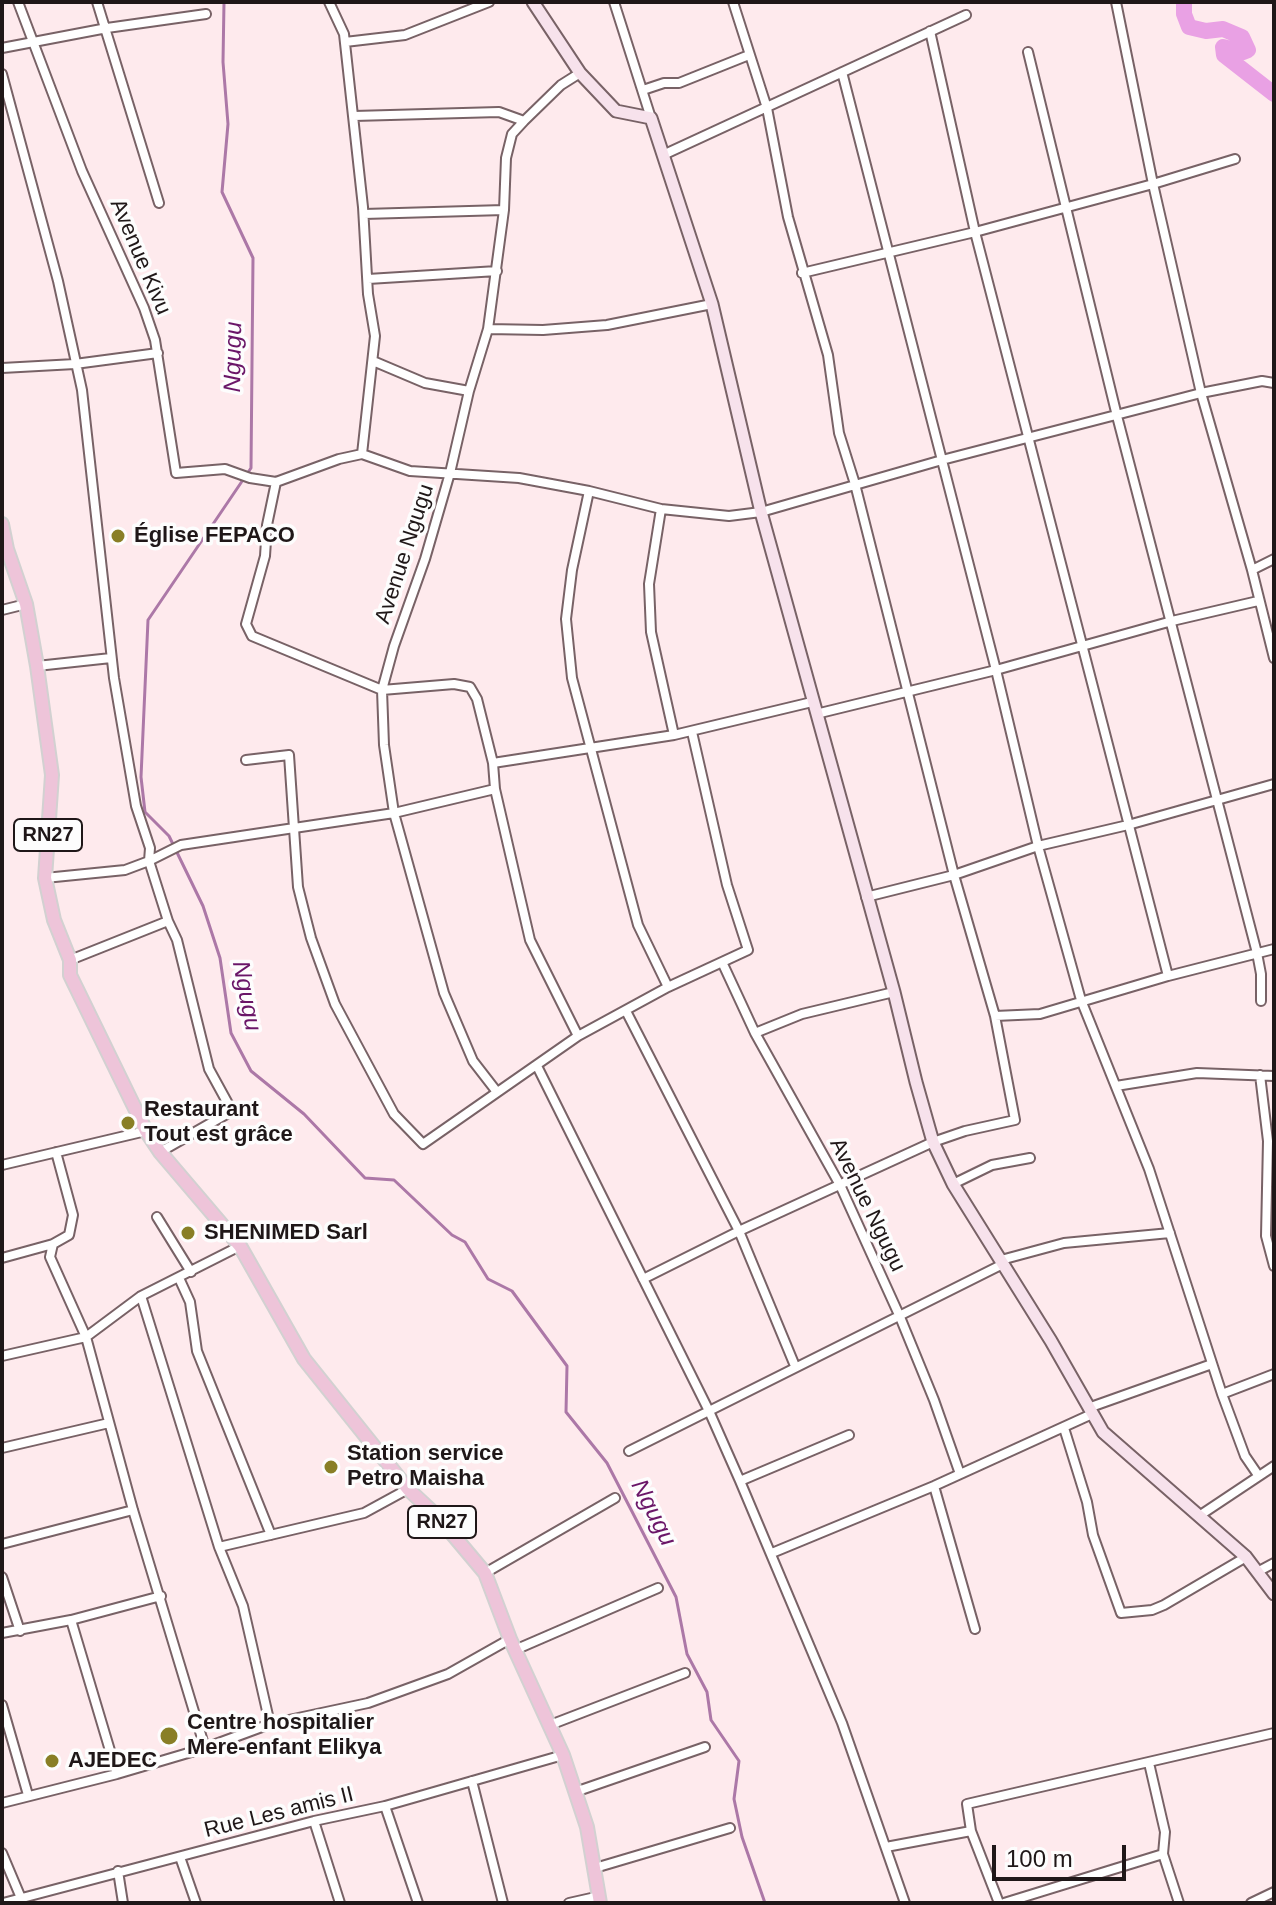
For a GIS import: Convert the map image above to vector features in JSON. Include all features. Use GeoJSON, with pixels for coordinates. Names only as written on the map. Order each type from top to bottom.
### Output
{"type":"FeatureCollection","features":[{"type":"Feature","properties":{"kind":"main road","name":"RN27"},"geometry":{"type":"LineString","coordinates":[[2,524],[26,604],[37,666],[52,775],[45,878],[54,920],[70,960],[70,975],[146,1131],[160,1152],[240,1246],[304,1359],[408,1489],[438,1517],[485,1573],[563,1755],[587,1827],[600,1899]]}},
{"type":"Feature","properties":{"kind":"street","name":"Avenue Kivu"},"geometry":{"type":"LineString","coordinates":[[18,2],[66,130],[144,308],[158,353],[176,473],[225,469],[276,482]]}},
{"type":"Feature","properties":{"kind":"street"},"geometry":{"type":"LineString","coordinates":[[97,2],[159,203]]}},
{"type":"Feature","properties":{"kind":"street"},"geometry":{"type":"LineString","coordinates":[[329,2],[344,34],[375,336],[362,454]]}},
{"type":"Feature","properties":{"kind":"street"},"geometry":{"type":"LineString","coordinates":[[345,42],[405,35],[489,2]]}},
{"type":"Feature","properties":{"kind":"street"},"geometry":{"type":"LineString","coordinates":[[533,2],[580,73],[616,111],[651,118]]}},
{"type":"Feature","properties":{"kind":"street"},"geometry":{"type":"LineString","coordinates":[[614,2],[712,304],[761,512],[933,1142],[953,1184],[1051,1341],[1103,1432],[1246,1557],[1274,1594]]}},
{"type":"Feature","properties":{"kind":"street"},"geometry":{"type":"LineString","coordinates":[[643,1279],[933,1142],[1015,1120],[995,1016],[954,875],[855,484],[839,433],[828,355],[788,217],[767,108],[733,2]]}},
{"type":"Feature","properties":{"kind":"street"},"geometry":{"type":"LineString","coordinates":[[1116,2],[1153,184],[1201,393],[1274,658]]}},
{"type":"Feature","properties":{"kind":"street"},"geometry":{"type":"LineString","coordinates":[[2,48],[107,28],[206,14]]}},
{"type":"Feature","properties":{"kind":"street"},"geometry":{"type":"LineString","coordinates":[[663,155],[966,15]]}},
{"type":"Feature","properties":{"kind":"street"},"geometry":{"type":"LineString","coordinates":[[930,31],[975,232],[1168,976]]}},
{"type":"Feature","properties":{"kind":"street"},"geometry":{"type":"LineString","coordinates":[[1028,52],[1064,208],[1257,953],[1261,1001]]}},
{"type":"Feature","properties":{"kind":"street"},"geometry":{"type":"LineString","coordinates":[[643,90],[664,83],[679,83],[749,55]]}},
{"type":"Feature","properties":{"kind":"street"},"geometry":{"type":"LineString","coordinates":[[842,72],[996,670],[1038,846],[1081,1000],[1149,1169],[1245,1456],[1258,1475]]}},
{"type":"Feature","properties":{"kind":"street","name":"Avenue Ngugu"},"geometry":{"type":"LineString","coordinates":[[394,813],[384,745],[382,690],[425,559],[488,329],[504,210],[506,158],[512,134],[561,85],[580,73]]}},
{"type":"Feature","properties":{"kind":"street"},"geometry":{"type":"LineString","coordinates":[[2,74],[58,281],[82,390],[111,658],[136,806],[150,848],[149,861],[189,983],[189,994],[209,1069],[232,1111],[160,1152]]}},
{"type":"Feature","properties":{"kind":"street"},"geometry":{"type":"LineString","coordinates":[[354,116],[499,112],[524,121]]}},
{"type":"Feature","properties":{"kind":"street"},"geometry":{"type":"LineString","coordinates":[[802,273],[975,232],[1235,159]]}},
{"type":"Feature","properties":{"kind":"street"},"geometry":{"type":"LineString","coordinates":[[364,214],[504,210]]}},
{"type":"Feature","properties":{"kind":"street"},"geometry":{"type":"LineString","coordinates":[[368,279],[497,271]]}},
{"type":"Feature","properties":{"kind":"street"},"geometry":{"type":"LineString","coordinates":[[488,329],[543,330],[607,325],[712,304]]}},
{"type":"Feature","properties":{"kind":"street"},"geometry":{"type":"LineString","coordinates":[[2,368],[75,364],[158,353]]}},
{"type":"Feature","properties":{"kind":"street"},"geometry":{"type":"LineString","coordinates":[[373,361],[425,383],[469,391]]}},
{"type":"Feature","properties":{"kind":"street"},"geometry":{"type":"LineString","coordinates":[[578,1036],[530,940],[495,789],[493,763],[477,699],[470,687],[454,684],[382,690],[252,636],[246,624],[265,556],[267,525],[276,482],[362,454],[410,471],[519,478],[661,509],[729,516],[761,512],[942,460],[1201,393],[1262,381],[1274,383]]}},
{"type":"Feature","properties":{"kind":"street"},"geometry":{"type":"LineString","coordinates":[[589,491],[572,570],[566,619],[572,678],[638,925],[668,987]]}},
{"type":"Feature","properties":{"kind":"street"},"geometry":{"type":"LineString","coordinates":[[661,509],[649,584],[651,632],[674,735]]}},
{"type":"Feature","properties":{"kind":"street"},"geometry":{"type":"LineString","coordinates":[[1252,570],[1274,559]]}},
{"type":"Feature","properties":{"kind":"street"},"geometry":{"type":"LineString","coordinates":[[493,763],[589,750],[906,691],[1258,601]]}},
{"type":"Feature","properties":{"kind":"street"},"geometry":{"type":"LineString","coordinates":[[2,610],[26,604]]}},
{"type":"Feature","properties":{"kind":"street"},"geometry":{"type":"LineString","coordinates":[[37,666],[111,658]]}},
{"type":"Feature","properties":{"kind":"street"},"geometry":{"type":"LineString","coordinates":[[246,760],[289,755],[298,887],[311,938],[335,1004],[394,1114],[423,1144],[578,1036],[668,987],[748,950],[727,885],[692,732]]}},
{"type":"Feature","properties":{"kind":"street"},"geometry":{"type":"LineString","coordinates":[[866,897],[954,875],[1038,846],[1128,825],[1274,784]]}},
{"type":"Feature","properties":{"kind":"street"},"geometry":{"type":"LineString","coordinates":[[45,878],[125,870],[181,845],[394,813],[495,789]]}},
{"type":"Feature","properties":{"kind":"street"},"geometry":{"type":"LineString","coordinates":[[394,813],[444,993],[473,1061],[497,1092]]}},
{"type":"Feature","properties":{"kind":"street"},"geometry":{"type":"LineString","coordinates":[[70,960],[168,921]]}},
{"type":"Feature","properties":{"kind":"street"},"geometry":{"type":"LineString","coordinates":[[995,1016],[1040,1014],[1081,1000],[1274,949]]}},
{"type":"Feature","properties":{"kind":"street","name":"Avenue Ngugu"},"geometry":{"type":"LineString","coordinates":[[722,962],[755,1033],[840,1185],[900,1317],[960,1474]]}},
{"type":"Feature","properties":{"kind":"street"},"geometry":{"type":"LineString","coordinates":[[755,1033],[802,1014],[894,992]]}},
{"type":"Feature","properties":{"kind":"street"},"geometry":{"type":"LineString","coordinates":[[626,1011],[739,1231],[795,1366]]}},
{"type":"Feature","properties":{"kind":"street"},"geometry":{"type":"LineString","coordinates":[[537,1066],[709,1411],[772,1553],[842,1723],[905,1903]]}},
{"type":"Feature","properties":{"kind":"street"},"geometry":{"type":"LineString","coordinates":[[1116,1086],[1197,1073],[1274,1076]]}},
{"type":"Feature","properties":{"kind":"street"},"geometry":{"type":"LineString","coordinates":[[1260,1075],[1268,1141],[1266,1236],[1274,1266]]}},
{"type":"Feature","properties":{"kind":"street"},"geometry":{"type":"LineString","coordinates":[[2,1165],[146,1131]]}},
{"type":"Feature","properties":{"kind":"street"},"geometry":{"type":"LineString","coordinates":[[2,1258],[53,1244],[69,1235],[73,1215],[56,1152]]}},
{"type":"Feature","properties":{"kind":"street"},"geometry":{"type":"LineString","coordinates":[[953,1184],[992,1165],[1030,1158]]}},
{"type":"Feature","properties":{"kind":"street"},"geometry":{"type":"LineString","coordinates":[[157,1217],[191,1272]]}},
{"type":"Feature","properties":{"kind":"street"},"geometry":{"type":"LineString","coordinates":[[629,1451],[795,1366],[900,1317],[1002,1262],[1064,1243],[1170,1233]]}},
{"type":"Feature","properties":{"kind":"street"},"geometry":{"type":"LineString","coordinates":[[53,1244],[50,1257],[86,1337],[133,1510],[205,1748]]}},
{"type":"Feature","properties":{"kind":"street"},"geometry":{"type":"LineString","coordinates":[[2,1356],[86,1337],[141,1296],[240,1246]]}},
{"type":"Feature","properties":{"kind":"street"},"geometry":{"type":"LineString","coordinates":[[179,1278],[190,1302],[197,1351],[271,1535]]}},
{"type":"Feature","properties":{"kind":"street"},"geometry":{"type":"LineString","coordinates":[[141,1296],[219,1547],[243,1606],[270,1724]]}},
{"type":"Feature","properties":{"kind":"street"},"geometry":{"type":"LineString","coordinates":[[772,1553],[1064,1428],[1090,1411],[1212,1364]]}},
{"type":"Feature","properties":{"kind":"street"},"geometry":{"type":"LineString","coordinates":[[1222,1394],[1274,1374]]}},
{"type":"Feature","properties":{"kind":"street"},"geometry":{"type":"LineString","coordinates":[[2,1448],[109,1423]]}},
{"type":"Feature","properties":{"kind":"street"},"geometry":{"type":"LineString","coordinates":[[1064,1428],[1087,1502],[1093,1535],[1121,1613],[1152,1610],[1164,1605],[1246,1557]]}},
{"type":"Feature","properties":{"kind":"street"},"geometry":{"type":"LineString","coordinates":[[740,1481],[849,1435]]}},
{"type":"Feature","properties":{"kind":"street"},"geometry":{"type":"LineString","coordinates":[[1199,1516],[1274,1466]]}},
{"type":"Feature","properties":{"kind":"street"},"geometry":{"type":"LineString","coordinates":[[934,1486],[975,1629]]}},
{"type":"Feature","properties":{"kind":"street"},"geometry":{"type":"LineString","coordinates":[[219,1547],[364,1513],[408,1489]]}},
{"type":"Feature","properties":{"kind":"street"},"geometry":{"type":"LineString","coordinates":[[485,1573],[615,1498]]}},
{"type":"Feature","properties":{"kind":"street"},"geometry":{"type":"LineString","coordinates":[[2,1544],[133,1510]]}},
{"type":"Feature","properties":{"kind":"street"},"geometry":{"type":"LineString","coordinates":[[1259,1571],[1274,1563]]}},
{"type":"Feature","properties":{"kind":"street"},"geometry":{"type":"LineString","coordinates":[[2,1577],[20,1631]]}},
{"type":"Feature","properties":{"kind":"street"},"geometry":{"type":"LineString","coordinates":[[2,1803],[117,1774],[205,1748],[270,1724],[368,1703],[448,1674],[514,1644],[658,1588]]}},
{"type":"Feature","properties":{"kind":"street"},"geometry":{"type":"LineString","coordinates":[[2,1633],[71,1620],[161,1596]]}},
{"type":"Feature","properties":{"kind":"street"},"geometry":{"type":"LineString","coordinates":[[71,1620],[117,1774]]}},
{"type":"Feature","properties":{"kind":"street"},"geometry":{"type":"LineString","coordinates":[[550,1725],[685,1673]]}},
{"type":"Feature","properties":{"kind":"street"},"geometry":{"type":"LineString","coordinates":[[2,1705],[28,1795]]}},
{"type":"Feature","properties":{"kind":"street"},"geometry":{"type":"LineString","coordinates":[[1163,1854],[1002,1903],[971,1831],[967,1804],[1274,1733]]}},
{"type":"Feature","properties":{"kind":"street"},"geometry":{"type":"LineString","coordinates":[[575,1792],[705,1747]]}},
{"type":"Feature","properties":{"kind":"street","name":"Rue Les amis II"},"geometry":{"type":"LineString","coordinates":[[3,1903],[314,1821],[385,1806],[563,1755]]}},
{"type":"Feature","properties":{"kind":"street"},"geometry":{"type":"LineString","coordinates":[[1149,1763],[1165,1832],[1163,1854],[1179,1903]]}},
{"type":"Feature","properties":{"kind":"street"},"geometry":{"type":"LineString","coordinates":[[472,1781],[503,1903]]}},
{"type":"Feature","properties":{"kind":"street"},"geometry":{"type":"LineString","coordinates":[[385,1806],[418,1903]]}},
{"type":"Feature","properties":{"kind":"street"},"geometry":{"type":"LineString","coordinates":[[314,1821],[340,1903]]}},
{"type":"Feature","properties":{"kind":"street"},"geometry":{"type":"LineString","coordinates":[[595,1868],[730,1828]]}},
{"type":"Feature","properties":{"kind":"street"},"geometry":{"type":"LineString","coordinates":[[886,1847],[971,1831]]}},
{"type":"Feature","properties":{"kind":"street"},"geometry":{"type":"LineString","coordinates":[[2,1853],[21,1898]]}},
{"type":"Feature","properties":{"kind":"street"},"geometry":{"type":"LineString","coordinates":[[180,1857],[196,1903]]}},
{"type":"Feature","properties":{"kind":"street"},"geometry":{"type":"LineString","coordinates":[[118,1871],[123,1903]]}},
{"type":"Feature","properties":{"kind":"street"},"geometry":{"type":"LineString","coordinates":[[1251,1903],[1274,1892]]}},
{"type":"Feature","properties":{"kind":"street"},"geometry":{"type":"LineString","coordinates":[[569,1903],[600,1899]]}},
{"type":"Feature","properties":{"kind":"waterway","name":"Ngugu"},"geometry":{"type":"LineString","coordinates":[[224,2],[223,62],[228,124],[222,192],[253,258],[251,468],[148,620],[141,777],[145,812],[169,836],[203,906],[220,958],[231,1033],[251,1071],[304,1114],[365,1178],[394,1180],[452,1235],[465,1242],[488,1279],[512,1291],[567,1366],[566,1412],[607,1463],[676,1597],[687,1654],[707,1692],[711,1720],[739,1761],[734,1799],[742,1837],[765,1903]]}},
{"type":"Feature","properties":{"kind":"waterway"},"geometry":{"type":"LineString","coordinates":[[1184,2],[1189,27],[1206,31],[1223,29],[1242,37],[1248,50],[1243,52],[1223,47],[1224,55],[1274,94]]}},
{"type":"Feature","properties":{"kind":"place","name":"Église FEPACO"},"geometry":{"type":"Point","coordinates":[118,536]}},
{"type":"Feature","properties":{"kind":"place","name":"Restaurant Tout est grâce"},"geometry":{"type":"Point","coordinates":[128,1123]}},
{"type":"Feature","properties":{"kind":"place","name":"SHENIMED Sarl"},"geometry":{"type":"Point","coordinates":[188,1233]}},
{"type":"Feature","properties":{"kind":"place","name":"Station service Petro Maisha"},"geometry":{"type":"Point","coordinates":[331,1467]}},
{"type":"Feature","properties":{"kind":"place","name":"Centre hospitalier Mere-enfant Elikya"},"geometry":{"type":"Point","coordinates":[169,1736]}},
{"type":"Feature","properties":{"kind":"place","name":"AJEDEC"},"geometry":{"type":"Point","coordinates":[52,1761]}}]}
